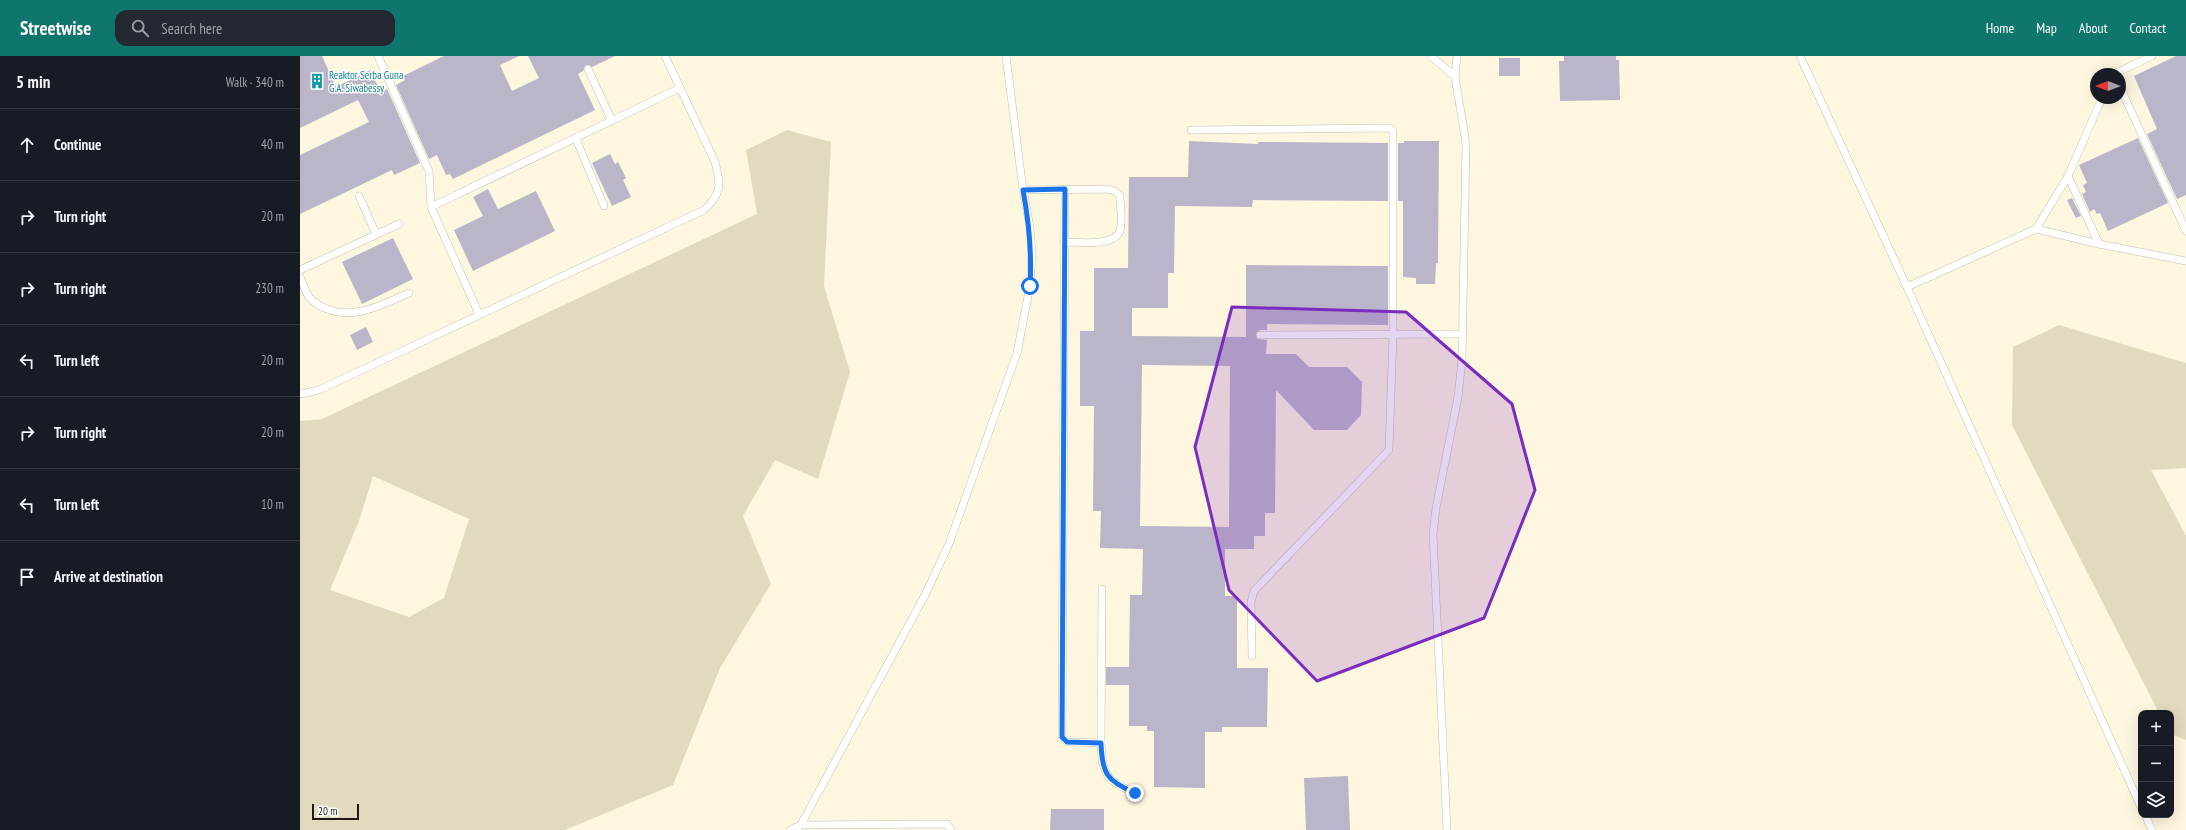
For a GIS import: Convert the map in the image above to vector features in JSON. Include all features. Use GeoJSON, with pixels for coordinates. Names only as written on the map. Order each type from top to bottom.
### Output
{"type":"FeatureCollection","features":[{"type":"Feature","properties":{"kind":"lane"},"geometry":{"type":"LineString","coordinates":[[378,56],[429,171],[431,208],[479,314]]}},
{"type":"Feature","properties":{"kind":"lane"},"geometry":{"type":"LineString","coordinates":[[300,394],[319,390],[704,210],[716,199],[720,180],[715,162],[666,56]]}},
{"type":"Feature","properties":{"kind":"lane"},"geometry":{"type":"LineString","coordinates":[[800,827],[924,595],[949,544],[970,489],[1017,353],[1026,316],[1032,254],[1030,227],[1023,190],[1006,56]]}},
{"type":"Feature","properties":{"kind":"lane"},"geometry":{"type":"LineString","coordinates":[[1431,56],[1454,77]]}},
{"type":"Feature","properties":{"kind":"lane"},"geometry":{"type":"LineString","coordinates":[[1447,830],[1433,534],[1436,508],[1459,390],[1463,334],[1466,143],[1454,77],[1457,56]]}},
{"type":"Feature","properties":{"kind":"lane"},"geometry":{"type":"LineString","coordinates":[[1800,56],[1907,287],[2138,800]]}},
{"type":"Feature","properties":{"kind":"lane"},"geometry":{"type":"LineString","coordinates":[[2126,68],[2152,56]]}},
{"type":"Feature","properties":{"kind":"lane"},"geometry":{"type":"LineString","coordinates":[[588,68],[612,121]]}},
{"type":"Feature","properties":{"kind":"lane"},"geometry":{"type":"LineString","coordinates":[[431,208],[680,88]]}},
{"type":"Feature","properties":{"kind":"lane"},"geometry":{"type":"LineString","coordinates":[[2126,100],[2186,231]]}},
{"type":"Feature","properties":{"kind":"lane"},"geometry":{"type":"LineString","coordinates":[[1907,287],[2036,229],[2068,176],[2099,104]]}},
{"type":"Feature","properties":{"kind":"lane"},"geometry":{"type":"LineString","coordinates":[[1191,130],[1390,128],[1393,132],[1393,335],[1389,450],[1254,592],[1251,602],[1252,656]]}},
{"type":"Feature","properties":{"kind":"lane"},"geometry":{"type":"LineString","coordinates":[[576,138],[604,206]]}},
{"type":"Feature","properties":{"kind":"lane"},"geometry":{"type":"LineString","coordinates":[[2068,176],[2099,244]]}},
{"type":"Feature","properties":{"kind":"lane"},"geometry":{"type":"LineString","coordinates":[[1065,189],[1062,737],[1067,742],[1101,743]]}},
{"type":"Feature","properties":{"kind":"lane"},"geometry":{"type":"LineString","coordinates":[[1023,190],[1108,189],[1115,190],[1120,196],[1120,230],[1115,238],[1105,242],[1064,242]]}},
{"type":"Feature","properties":{"kind":"lane"},"geometry":{"type":"LineString","coordinates":[[359,196],[376,234]]}},
{"type":"Feature","properties":{"kind":"lane"},"geometry":{"type":"LineString","coordinates":[[300,270],[399,224]]}},
{"type":"Feature","properties":{"kind":"lane"},"geometry":{"type":"LineString","coordinates":[[2036,229],[2099,244],[2186,261]]}},
{"type":"Feature","properties":{"kind":"lane"},"geometry":{"type":"LineString","coordinates":[[300,277],[309,297],[316,304],[336,312],[347,313],[369,310],[409,292]]}},
{"type":"Feature","properties":{"kind":"lane"},"geometry":{"type":"LineString","coordinates":[[1260,335],[1463,334]]}},
{"type":"Feature","properties":{"kind":"lane"},"geometry":{"type":"LineString","coordinates":[[1102,589],[1101,743],[1106,773],[1109,778],[1118,786],[1135,793]]}},
{"type":"Feature","properties":{"kind":"lane"},"geometry":{"type":"LineString","coordinates":[[2146,818],[2152,830]]}},
{"type":"Feature","properties":{"kind":"lane"},"geometry":{"type":"LineString","coordinates":[[790,830],[800,827],[947,824],[950,830]]}},
{"type":"Feature","properties":{"kind":"highlighted area"},"geometry":{"type":"Polygon","coordinates":[[[1232,307],[1406,312],[1512,404],[1535,490],[1484,618],[1317,681],[1229,590],[1195,447],[1232,307]]]}},
{"type":"Feature","properties":{"kind":"shaded area"},"geometry":{"type":"Polygon","coordinates":[[[787,130],[831,142],[824,286],[850,372],[818,479],[775,460],[743,516],[771,584],[720,668],[673,785],[565,830],[300,830],[300,421],[322,419],[757,214],[746,150],[787,130]],[[373,476],[359,521],[330,590],[409,617],[444,598],[469,519],[373,476]]]}},
{"type":"Feature","properties":{"kind":"shaded area"},"geometry":{"type":"Polygon","coordinates":[[[2059,325],[2186,363],[2186,468],[2151,470],[2186,536],[2186,740],[2174,735],[2174,710],[2157,710],[2012,425],[2013,347],[2059,325]]]}},
{"type":"Feature","properties":{"kind":"building"},"geometry":{"type":"Polygon","coordinates":[[[300,56],[322,56],[336,87],[370,70],[381,92],[387,89],[420,163],[394,175],[392,170],[300,214],[300,155],[369,122],[358,100],[300,128],[300,56]]]}},
{"type":"Feature","properties":{"kind":"building"},"geometry":{"type":"Polygon","coordinates":[[[444,56],[519,56],[500,65],[512,91],[539,78],[528,56],[615,56],[592,67],[586,65],[583,71],[578,74],[595,110],[453,179],[450,174],[446,175],[437,155],[429,159],[396,85],[405,80],[403,76],[444,56]]]}},
{"type":"Feature","properties":{"kind":"building"},"geometry":{"type":"Polygon","coordinates":[[[1564,56],[1616,56],[1616,60],[1619,60],[1620,100],[1560,101],[1559,61],[1564,61],[1564,56]]]}},
{"type":"Feature","properties":{"kind":"building"},"geometry":{"type":"Polygon","coordinates":[[[2176,56],[2186,56],[2186,195],[2177,199],[2147,134],[2157,129],[2134,76],[2176,56]]]}},
{"type":"Feature","properties":{"kind":"building"},"geometry":{"type":"Polygon","coordinates":[[[1499,58],[1520,58],[1520,76],[1499,76],[1499,58]]]}},
{"type":"Feature","properties":{"kind":"building"},"geometry":{"type":"Polygon","coordinates":[[[2138,138],[2168,203],[2108,231],[2100,213],[2097,214],[2094,209],[2090,212],[2082,194],[2086,192],[2083,185],[2087,183],[2079,165],[2138,138]]]}},
{"type":"Feature","properties":{"kind":"building"},"geometry":{"type":"Polygon","coordinates":[[[1189,141],[1258,144],[1258,142],[1388,143],[1388,201],[1253,200],[1252,207],[1175,206],[1174,273],[1168,273],[1168,308],[1132,308],[1132,336],[1246,337],[1246,265],[1388,266],[1388,325],[1267,324],[1267,330],[1260,330],[1256,333],[1257,339],[1267,340],[1266,354],[1296,354],[1309,367],[1347,367],[1362,382],[1361,415],[1347,430],[1314,430],[1276,390],[1275,513],[1265,513],[1265,536],[1254,536],[1254,549],[1225,549],[1225,596],[1237,596],[1237,668],[1268,668],[1267,727],[1222,727],[1222,732],[1205,732],[1205,788],[1154,787],[1154,731],[1147,731],[1147,726],[1129,726],[1129,685],[1106,685],[1106,667],[1129,667],[1130,595],[1142,595],[1143,549],[1100,548],[1101,511],[1093,511],[1094,406],[1080,406],[1080,331],[1094,331],[1094,268],[1128,268],[1129,177],[1188,177],[1189,141]],[[1142,365],[1140,526],[1229,527],[1230,366],[1142,365]]]}},
{"type":"Feature","properties":{"kind":"building"},"geometry":{"type":"Polygon","coordinates":[[[1404,141],[1439,141],[1438,263],[1436,263],[1435,284],[1416,284],[1416,278],[1403,277],[1403,201],[1398,201],[1398,143],[1404,143],[1404,141]]]}},
{"type":"Feature","properties":{"kind":"building"},"geometry":{"type":"Polygon","coordinates":[[[610,154],[615,164],[618,162],[626,178],[623,180],[631,197],[612,206],[592,163],[610,154]]]}},
{"type":"Feature","properties":{"kind":"building"},"geometry":{"type":"Polygon","coordinates":[[[488,189],[498,209],[536,191],[555,231],[473,271],[454,230],[483,216],[473,197],[488,189]]]}},
{"type":"Feature","properties":{"kind":"building"},"geometry":{"type":"Polygon","coordinates":[[[2072,198],[2081,216],[2076,218],[2067,200],[2072,198]]]}},
{"type":"Feature","properties":{"kind":"building"},"geometry":{"type":"Polygon","coordinates":[[[393,238],[413,279],[362,304],[342,262],[393,238]]]}},
{"type":"Feature","properties":{"kind":"building"},"geometry":{"type":"Polygon","coordinates":[[[366,327],[373,342],[357,350],[350,335],[366,327]]]}},
{"type":"Feature","properties":{"kind":"building"},"geometry":{"type":"Polygon","coordinates":[[[1348,776],[1350,830],[1306,830],[1304,778],[1348,776]]]}},
{"type":"Feature","properties":{"kind":"building"},"geometry":{"type":"Polygon","coordinates":[[[1051,809],[1104,809],[1104,830],[1050,830],[1051,809]]]}},
{"type":"Feature","properties":{"kind":"place","name":"Reaktor Serba Guna G.A. Siwabessy"},"geometry":{"type":"Point","coordinates":[317,81]}},
{"type":"Feature","properties":{"kind":"route"},"geometry":{"type":"LineString","coordinates":[[1030,286],[1032,254],[1030,227],[1023,190],[1065,189],[1062,737],[1063,740],[1067,742],[1101,743],[1101,751],[1106,773],[1109,778],[1118,786],[1135,793]]}}]}
